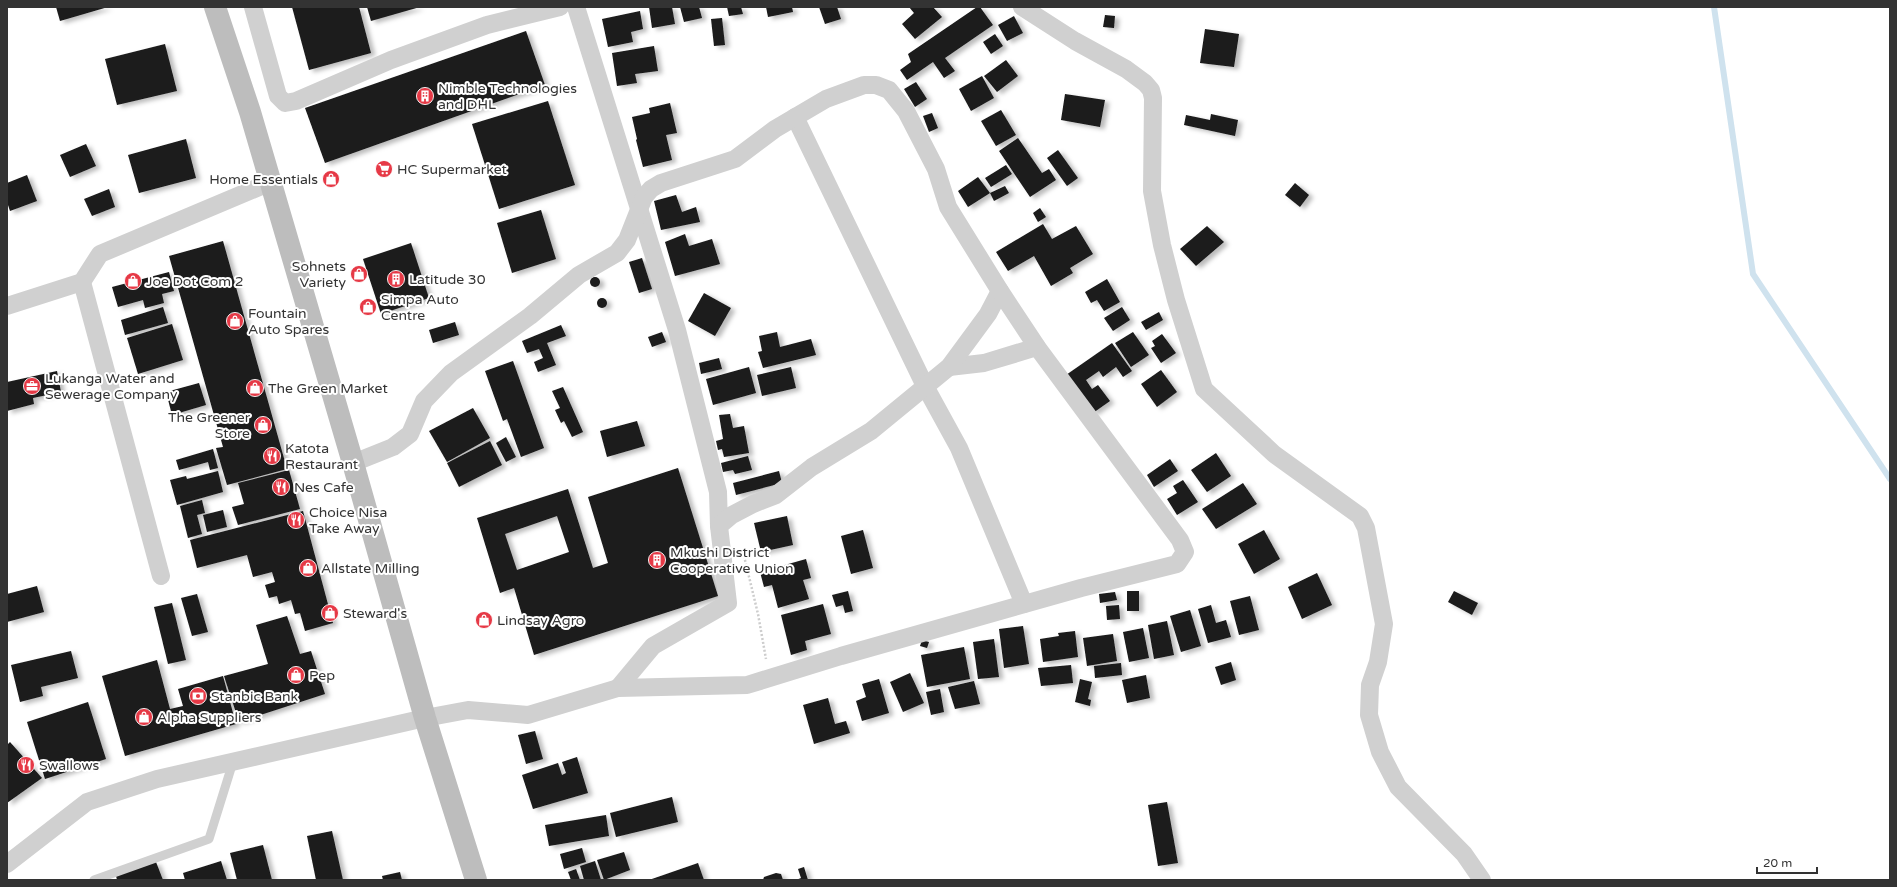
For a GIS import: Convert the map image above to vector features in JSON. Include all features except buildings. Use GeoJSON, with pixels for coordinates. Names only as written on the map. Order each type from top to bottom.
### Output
{"type":"FeatureCollection","features":[{"type":"Feature","properties":{"kind":"street"},"geometry":{"type":"LineString","coordinates":[[215,7],[250,112],[271,182],[353,463],[425,718],[476,880]]}},
{"type":"Feature","properties":{"kind":"street"},"geometry":{"type":"LineString","coordinates":[[253,7],[278,96],[285,103],[296,101],[391,60],[488,25],[560,7]]}},
{"type":"Feature","properties":{"kind":"street"},"geometry":{"type":"LineString","coordinates":[[576,7],[677,330],[707,447],[718,492],[719,526],[728,603],[653,646],[618,688]]}},
{"type":"Feature","properties":{"kind":"street"},"geometry":{"type":"LineString","coordinates":[[1022,7],[1075,41],[1126,69],[1145,83],[1151,90],[1153,98],[1152,191],[1162,245],[1176,300],[1204,389],[1274,454],[1360,516],[1366,528],[1384,624],[1378,662],[1370,685],[1370,715],[1380,752],[1398,787],[1464,854],[1482,880]]}},
{"type":"Feature","properties":{"kind":"street"},"geometry":{"type":"LineString","coordinates":[[7,864],[87,802],[157,779],[425,718],[468,710],[528,715],[618,688],[747,685],[769,677],[1024,604],[1177,564],[1184,552],[1180,540],[1037,347],[1000,291],[948,207],[936,169],[906,111],[889,90],[876,86],[864,85],[826,99],[775,129],[735,158],[662,182],[651,189],[638,208],[634,226],[627,240],[617,253],[579,275],[530,316],[451,373],[424,401],[410,434],[393,447],[353,463]]}},
{"type":"Feature","properties":{"kind":"street"},"geometry":{"type":"LineString","coordinates":[[795,117],[925,386],[959,448],[1024,604]]}},
{"type":"Feature","properties":{"kind":"street"},"geometry":{"type":"LineString","coordinates":[[7,306],[82,282],[100,254],[271,182]]}},
{"type":"Feature","properties":{"kind":"street"},"geometry":{"type":"LineString","coordinates":[[82,282],[161,576]]}},
{"type":"Feature","properties":{"kind":"street"},"geometry":{"type":"LineString","coordinates":[[719,526],[732,515],[753,504],[776,495],[812,467],[871,431],[949,367],[988,314],[1000,291]]}},
{"type":"Feature","properties":{"kind":"street"},"geometry":{"type":"LineString","coordinates":[[949,367],[984,363],[1037,347]]}},
{"type":"Feature","properties":{"kind":"lane"},"geometry":{"type":"LineString","coordinates":[[94,880],[209,838],[233,762]]}},
{"type":"Feature","properties":{"kind":"path"},"geometry":{"type":"LineString","coordinates":[[743,554],[758,614],[769,677]]}},
{"type":"Feature","properties":{"kind":"waterway"},"geometry":{"type":"LineString","coordinates":[[1714,7],[1753,274],[1890,479]]}},
{"type":"Feature","properties":{"kind":"place","name":"Nimble Technologies and DHL"},"geometry":{"type":"Point","coordinates":[425,96]}},
{"type":"Feature","properties":{"kind":"place","name":"HC Supermarket"},"geometry":{"type":"Point","coordinates":[384,169]}},
{"type":"Feature","properties":{"kind":"place","name":"Home Essentials"},"geometry":{"type":"Point","coordinates":[331,179]}},
{"type":"Feature","properties":{"kind":"place","name":"Sohnets Variety"},"geometry":{"type":"Point","coordinates":[359,274]}},
{"type":"Feature","properties":{"kind":"place","name":"Latitude 30"},"geometry":{"type":"Point","coordinates":[396,279]}},
{"type":"Feature","properties":{"kind":"place","name":"Joe Dot Com 2"},"geometry":{"type":"Point","coordinates":[133,281]}},
{"type":"Feature","properties":{"kind":"place","name":"Simpa Auto Centre"},"geometry":{"type":"Point","coordinates":[368,307]}},
{"type":"Feature","properties":{"kind":"place","name":"Fountain Auto Spares"},"geometry":{"type":"Point","coordinates":[235,321]}},
{"type":"Feature","properties":{"kind":"place","name":"Lukanga Water and Sewerage Company"},"geometry":{"type":"Point","coordinates":[32,386]}},
{"type":"Feature","properties":{"kind":"place","name":"The Green Market"},"geometry":{"type":"Point","coordinates":[255,388]}},
{"type":"Feature","properties":{"kind":"place","name":"The Greener Store"},"geometry":{"type":"Point","coordinates":[263,425]}},
{"type":"Feature","properties":{"kind":"place","name":"Katota Restaurant"},"geometry":{"type":"Point","coordinates":[272,456]}},
{"type":"Feature","properties":{"kind":"place","name":"Nes Cafe"},"geometry":{"type":"Point","coordinates":[281,487]}},
{"type":"Feature","properties":{"kind":"place","name":"Choice Nisa Take Away"},"geometry":{"type":"Point","coordinates":[296,520]}},
{"type":"Feature","properties":{"kind":"place","name":"Mkushi District Cooperative Union"},"geometry":{"type":"Point","coordinates":[657,560]}},
{"type":"Feature","properties":{"kind":"place","name":"Allstate Milling"},"geometry":{"type":"Point","coordinates":[308,568]}},
{"type":"Feature","properties":{"kind":"place","name":"Steward's"},"geometry":{"type":"Point","coordinates":[330,613]}},
{"type":"Feature","properties":{"kind":"place","name":"Lindsay Agro"},"geometry":{"type":"Point","coordinates":[484,620]}},
{"type":"Feature","properties":{"kind":"place","name":"Pep"},"geometry":{"type":"Point","coordinates":[296,675]}},
{"type":"Feature","properties":{"kind":"place","name":"Stanbic Bank"},"geometry":{"type":"Point","coordinates":[198,696]}},
{"type":"Feature","properties":{"kind":"place","name":"Alpha Suppliers"},"geometry":{"type":"Point","coordinates":[144,717]}},
{"type":"Feature","properties":{"kind":"place","name":"Swallows"},"geometry":{"type":"Point","coordinates":[26,765]}}]}
